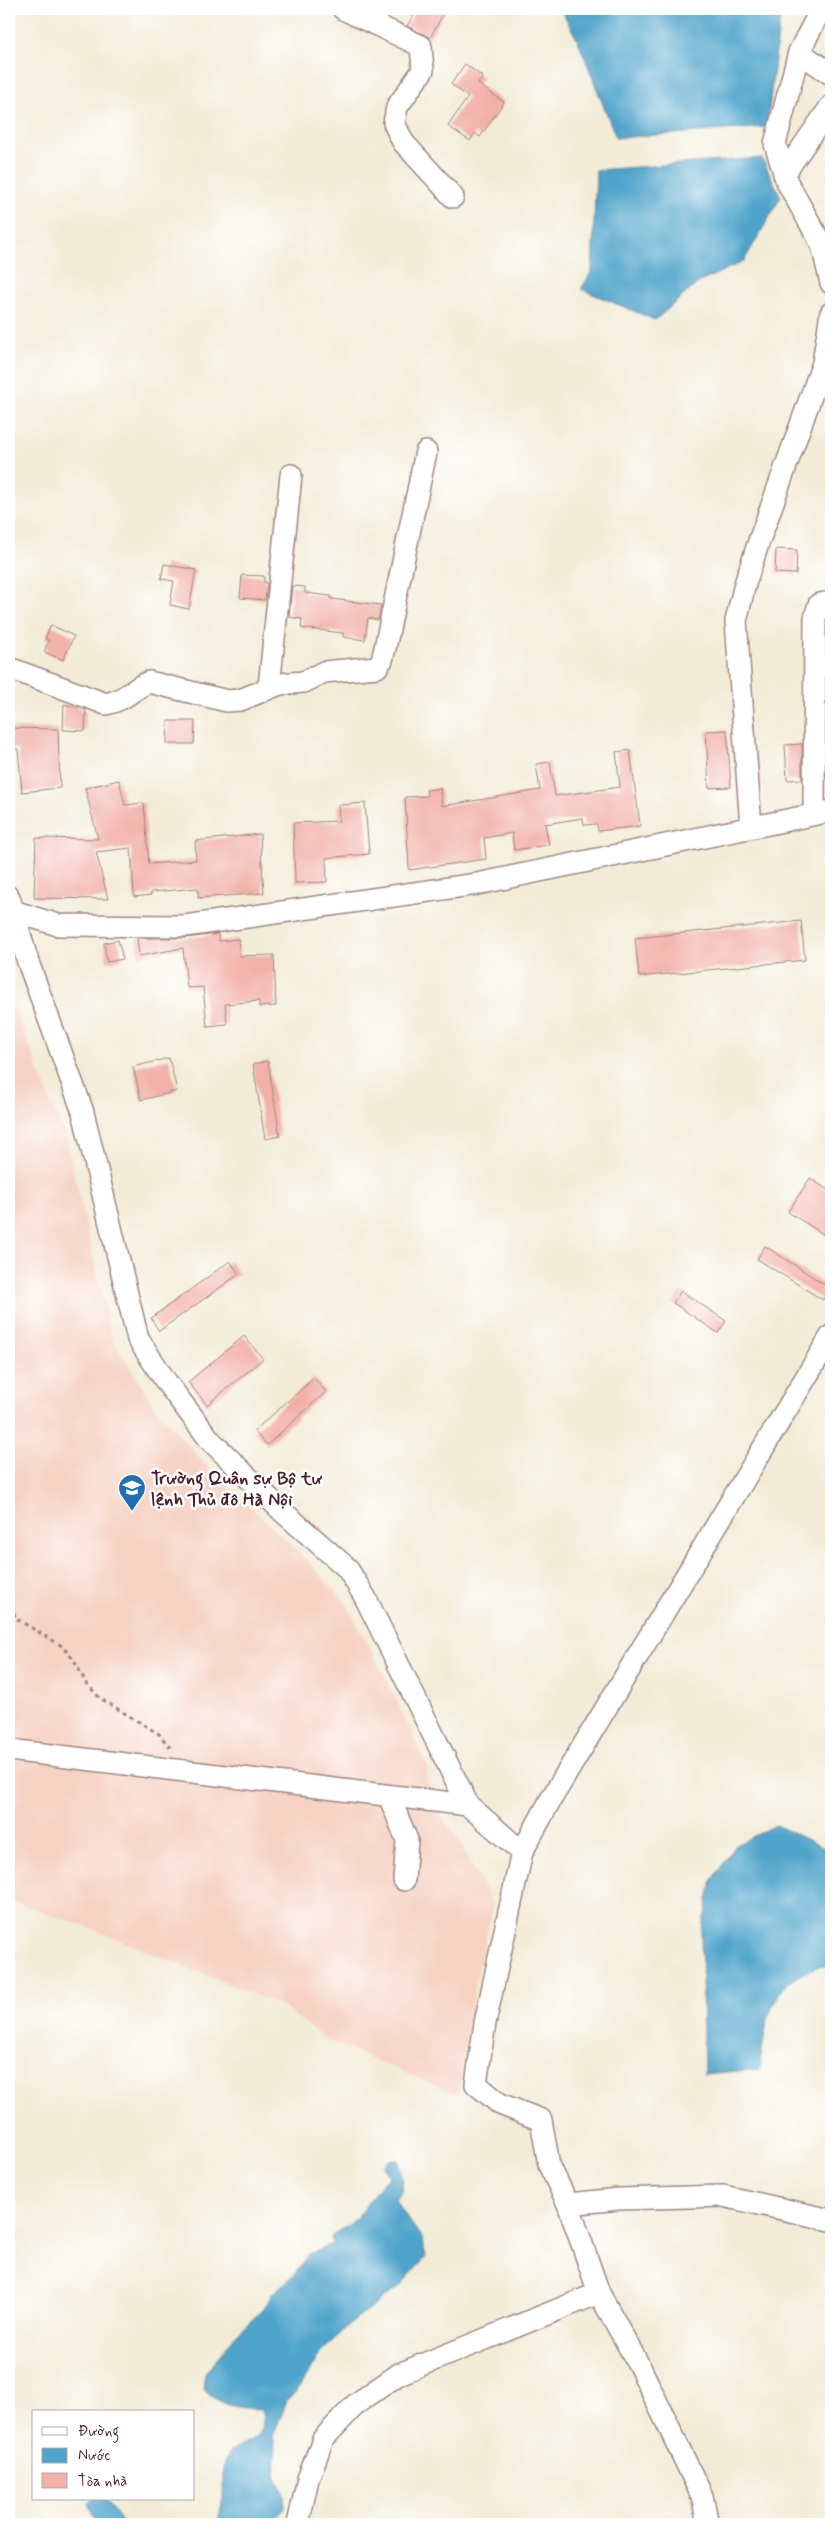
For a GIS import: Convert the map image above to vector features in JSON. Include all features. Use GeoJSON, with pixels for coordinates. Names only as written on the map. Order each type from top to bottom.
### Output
{"type":"FeatureCollection","features":[{"type":"Feature","properties":{"kind":"street"},"geometry":{"type":"LineString","coordinates":[[344,9],[421,46],[423,70],[397,107],[394,123],[403,142],[453,198]]}},
{"type":"Feature","properties":{"kind":"street"},"geometry":{"type":"LineString","coordinates":[[821,9],[799,52],[775,144],[784,174],[822,245],[831,274],[831,283]]}},
{"type":"Feature","properties":{"kind":"street"},"geometry":{"type":"LineString","coordinates":[[799,52],[831,74]]}},
{"type":"Feature","properties":{"kind":"street"},"geometry":{"type":"LineString","coordinates":[[784,174],[831,106]]}},
{"type":"Feature","properties":{"kind":"street"},"geometry":{"type":"LineString","coordinates":[[751,827],[736,622],[745,584],[759,540],[823,363],[831,312]]}},
{"type":"Feature","properties":{"kind":"street"},"geometry":{"type":"LineString","coordinates":[[9,668],[106,704],[121,701],[140,686],[149,682],[226,701],[240,700],[269,687],[304,682],[324,672],[377,667],[382,660],[426,452]]}},
{"type":"Feature","properties":{"kind":"street"},"geometry":{"type":"LineString","coordinates":[[269,687],[291,475]]}},
{"type":"Feature","properties":{"kind":"street"},"geometry":{"type":"LineString","coordinates":[[10,907],[58,925],[185,926],[477,884],[823,812],[815,618],[820,604],[831,602]]}},
{"type":"Feature","properties":{"kind":"street"},"geometry":{"type":"LineString","coordinates":[[10,907],[83,1112],[138,1338],[167,1384],[210,1440],[283,1512],[347,1568],[365,1597],[468,1805],[522,1852]]}},
{"type":"Feature","properties":{"kind":"street"},"geometry":{"type":"LineString","coordinates":[[708,2524],[702,2496],[640,2367],[599,2293],[568,2204],[549,2165],[540,2120],[500,2104],[476,2084],[486,2023],[522,1852],[551,1799],[831,1336]]}},
{"type":"Feature","properties":{"kind":"street"},"geometry":{"type":"LineString","coordinates":[[9,1750],[468,1805]]}},
{"type":"Feature","properties":{"kind":"street"},"geometry":{"type":"LineString","coordinates":[[389,1796],[407,1840],[404,1880]]}},
{"type":"Feature","properties":{"kind":"street"},"geometry":{"type":"LineString","coordinates":[[568,2204],[619,2199],[723,2196],[831,2220]]}},
{"type":"Feature","properties":{"kind":"street"},"geometry":{"type":"LineString","coordinates":[[298,2524],[308,2480],[323,2439],[356,2404],[399,2374],[599,2293]]}},
{"type":"Feature","properties":{"kind":"path"},"geometry":{"type":"LineString","coordinates":[[9,1580],[15,1618],[62,1646],[74,1660],[86,1683],[101,1699],[159,1734],[192,1773]]}},
{"type":"Feature","properties":{"kind":"shaded area","name":"Trường Quân sự Bộ tư lệnh Thủ đô Hà Nội"},"geometry":{"type":"Polygon","coordinates":[[[9,995],[67,1142],[112,1339],[157,1410],[212,1472],[299,1552],[346,1603],[383,1672],[427,1765],[428,1801],[455,1833],[493,1905],[474,1991],[458,2095],[327,2040],[282,2006],[97,1931],[9,1900],[9,995]]]}},
{"type":"Feature","properties":{"kind":"water"},"geometry":{"type":"Polygon","coordinates":[[[561,9],[781,9],[767,127],[616,138],[579,43],[561,9]]]}},
{"type":"Feature","properties":{"kind":"water"},"geometry":{"type":"Polygon","coordinates":[[[762,158],[781,197],[744,261],[698,283],[655,320],[581,289],[592,271],[596,170],[762,158]]]}},
{"type":"Feature","properties":{"kind":"water"},"geometry":{"type":"Polygon","coordinates":[[[776,1825],[831,1851],[831,1967],[821,1966],[806,1972],[783,1989],[775,2000],[766,2027],[759,2069],[704,2074],[701,1933],[712,1880],[736,1845],[776,1825]]]}},
{"type":"Feature","properties":{"kind":"water"},"geometry":{"type":"Polygon","coordinates":[[[389,2160],[398,2160],[402,2176],[401,2191],[395,2200],[423,2240],[426,2257],[400,2286],[345,2328],[320,2354],[300,2387],[287,2401],[273,2436],[276,2454],[275,2475],[284,2495],[284,2509],[271,2524],[218,2524],[223,2494],[225,2459],[230,2453],[257,2436],[263,2421],[261,2409],[229,2405],[209,2395],[203,2389],[205,2374],[231,2340],[265,2307],[272,2294],[294,2275],[309,2254],[332,2244],[330,2237],[348,2226],[355,2219],[378,2188],[389,2177],[384,2166],[389,2160]]]}},
{"type":"Feature","properties":{"kind":"water"},"geometry":{"type":"Polygon","coordinates":[[[92,2500],[106,2500],[121,2522],[126,2524],[105,2524],[97,2521],[88,2503],[92,2500]]]}},
{"type":"Feature","properties":{"kind":"building"},"geometry":{"type":"Polygon","coordinates":[[[417,9],[446,9],[430,38],[407,26],[417,9]]]}},
{"type":"Feature","properties":{"kind":"building"},"geometry":{"type":"Polygon","coordinates":[[[465,64],[483,77],[478,84],[504,102],[480,137],[475,133],[470,141],[448,126],[468,97],[451,84],[465,64]]]}},
{"type":"Feature","properties":{"kind":"building"},"geometry":{"type":"Polygon","coordinates":[[[776,549],[797,550],[796,574],[775,573],[776,549]]]}},
{"type":"Feature","properties":{"kind":"building"},"geometry":{"type":"Polygon","coordinates":[[[164,564],[196,570],[189,609],[170,605],[174,581],[161,579],[164,564]]]}},
{"type":"Feature","properties":{"kind":"building"},"geometry":{"type":"Polygon","coordinates":[[[242,575],[264,576],[264,582],[267,583],[265,600],[240,598],[242,575]]]}},
{"type":"Feature","properties":{"kind":"building"},"geometry":{"type":"Polygon","coordinates":[[[292,586],[305,587],[305,593],[331,596],[331,599],[381,605],[378,620],[368,618],[365,640],[343,637],[343,633],[301,628],[302,619],[289,617],[292,586]]]}},
{"type":"Feature","properties":{"kind":"building"},"geometry":{"type":"Polygon","coordinates":[[[51,625],[74,636],[63,660],[44,652],[49,640],[45,639],[51,625]]]}},
{"type":"Feature","properties":{"kind":"building"},"geometry":{"type":"Polygon","coordinates":[[[64,704],[86,710],[85,731],[63,730],[64,704]]]}},
{"type":"Feature","properties":{"kind":"building"},"geometry":{"type":"Polygon","coordinates":[[[168,721],[195,721],[194,744],[167,744],[168,721]]]}},
{"type":"Feature","properties":{"kind":"building"},"geometry":{"type":"Polygon","coordinates":[[[9,728],[58,729],[60,788],[22,792],[18,749],[9,748],[9,728]]]}},
{"type":"Feature","properties":{"kind":"building"},"geometry":{"type":"Polygon","coordinates":[[[727,730],[731,787],[709,788],[706,731],[727,730]]]}},
{"type":"Feature","properties":{"kind":"building"},"geometry":{"type":"Polygon","coordinates":[[[802,744],[802,779],[787,780],[785,745],[802,744]]]}},
{"type":"Feature","properties":{"kind":"building"},"geometry":{"type":"Polygon","coordinates":[[[630,750],[640,826],[598,831],[597,824],[584,825],[583,818],[545,824],[549,845],[514,850],[512,833],[484,838],[486,859],[409,870],[405,797],[427,796],[426,790],[440,788],[442,806],[540,790],[536,764],[550,762],[555,796],[620,787],[616,752],[630,750]]]}},
{"type":"Feature","properties":{"kind":"building"},"geometry":{"type":"Polygon","coordinates":[[[119,780],[125,805],[144,803],[149,864],[196,860],[195,841],[260,834],[264,893],[198,898],[198,888],[151,892],[151,895],[134,897],[131,848],[96,852],[108,899],[34,898],[36,838],[98,839],[85,788],[119,780]]]}},
{"type":"Feature","properties":{"kind":"building"},"geometry":{"type":"Polygon","coordinates":[[[365,803],[369,854],[326,858],[327,882],[295,883],[293,823],[339,821],[338,805],[365,803]]]}},
{"type":"Feature","properties":{"kind":"building"},"geometry":{"type":"Polygon","coordinates":[[[801,921],[805,960],[639,977],[635,938],[801,921]]]}},
{"type":"Feature","properties":{"kind":"building"},"geometry":{"type":"Polygon","coordinates":[[[218,934],[219,941],[238,939],[240,956],[274,955],[276,1006],[259,1007],[259,1001],[225,1004],[227,1024],[207,1026],[203,987],[187,988],[183,948],[139,956],[137,938],[185,938],[218,934]]]}},
{"type":"Feature","properties":{"kind":"building"},"geometry":{"type":"Polygon","coordinates":[[[118,940],[123,959],[107,962],[104,943],[118,940]]]}},
{"type":"Feature","properties":{"kind":"building"},"geometry":{"type":"Polygon","coordinates":[[[169,1058],[177,1091],[141,1100],[133,1067],[169,1058]]]}},
{"type":"Feature","properties":{"kind":"building"},"geometry":{"type":"Polygon","coordinates":[[[268,1061],[280,1136],[265,1139],[253,1064],[268,1061]]]}},
{"type":"Feature","properties":{"kind":"building"},"geometry":{"type":"Polygon","coordinates":[[[810,1178],[831,1192],[831,1239],[788,1212],[810,1178]]]}},
{"type":"Feature","properties":{"kind":"building"},"geometry":{"type":"Polygon","coordinates":[[[765,1246],[830,1288],[823,1300],[757,1259],[765,1246]]]}},
{"type":"Feature","properties":{"kind":"building"},"geometry":{"type":"Polygon","coordinates":[[[230,1261],[239,1274],[159,1331],[151,1318],[230,1261]]]}},
{"type":"Feature","properties":{"kind":"building"},"geometry":{"type":"Polygon","coordinates":[[[681,1291],[726,1321],[718,1333],[673,1303],[681,1291]]]}},
{"type":"Feature","properties":{"kind":"building"},"geometry":{"type":"Polygon","coordinates":[[[244,1336],[263,1359],[207,1405],[188,1382],[244,1336]]]}},
{"type":"Feature","properties":{"kind":"building"},"geometry":{"type":"Polygon","coordinates":[[[314,1378],[326,1392],[267,1445],[254,1431],[314,1378]]]}},
{"type":"Feature","properties":{"kind":"place","name":"Trường Quân sự Bộ tư lệnh Thủ đô Hà Nội"},"geometry":{"type":"Point","coordinates":[132,1512]}}]}
